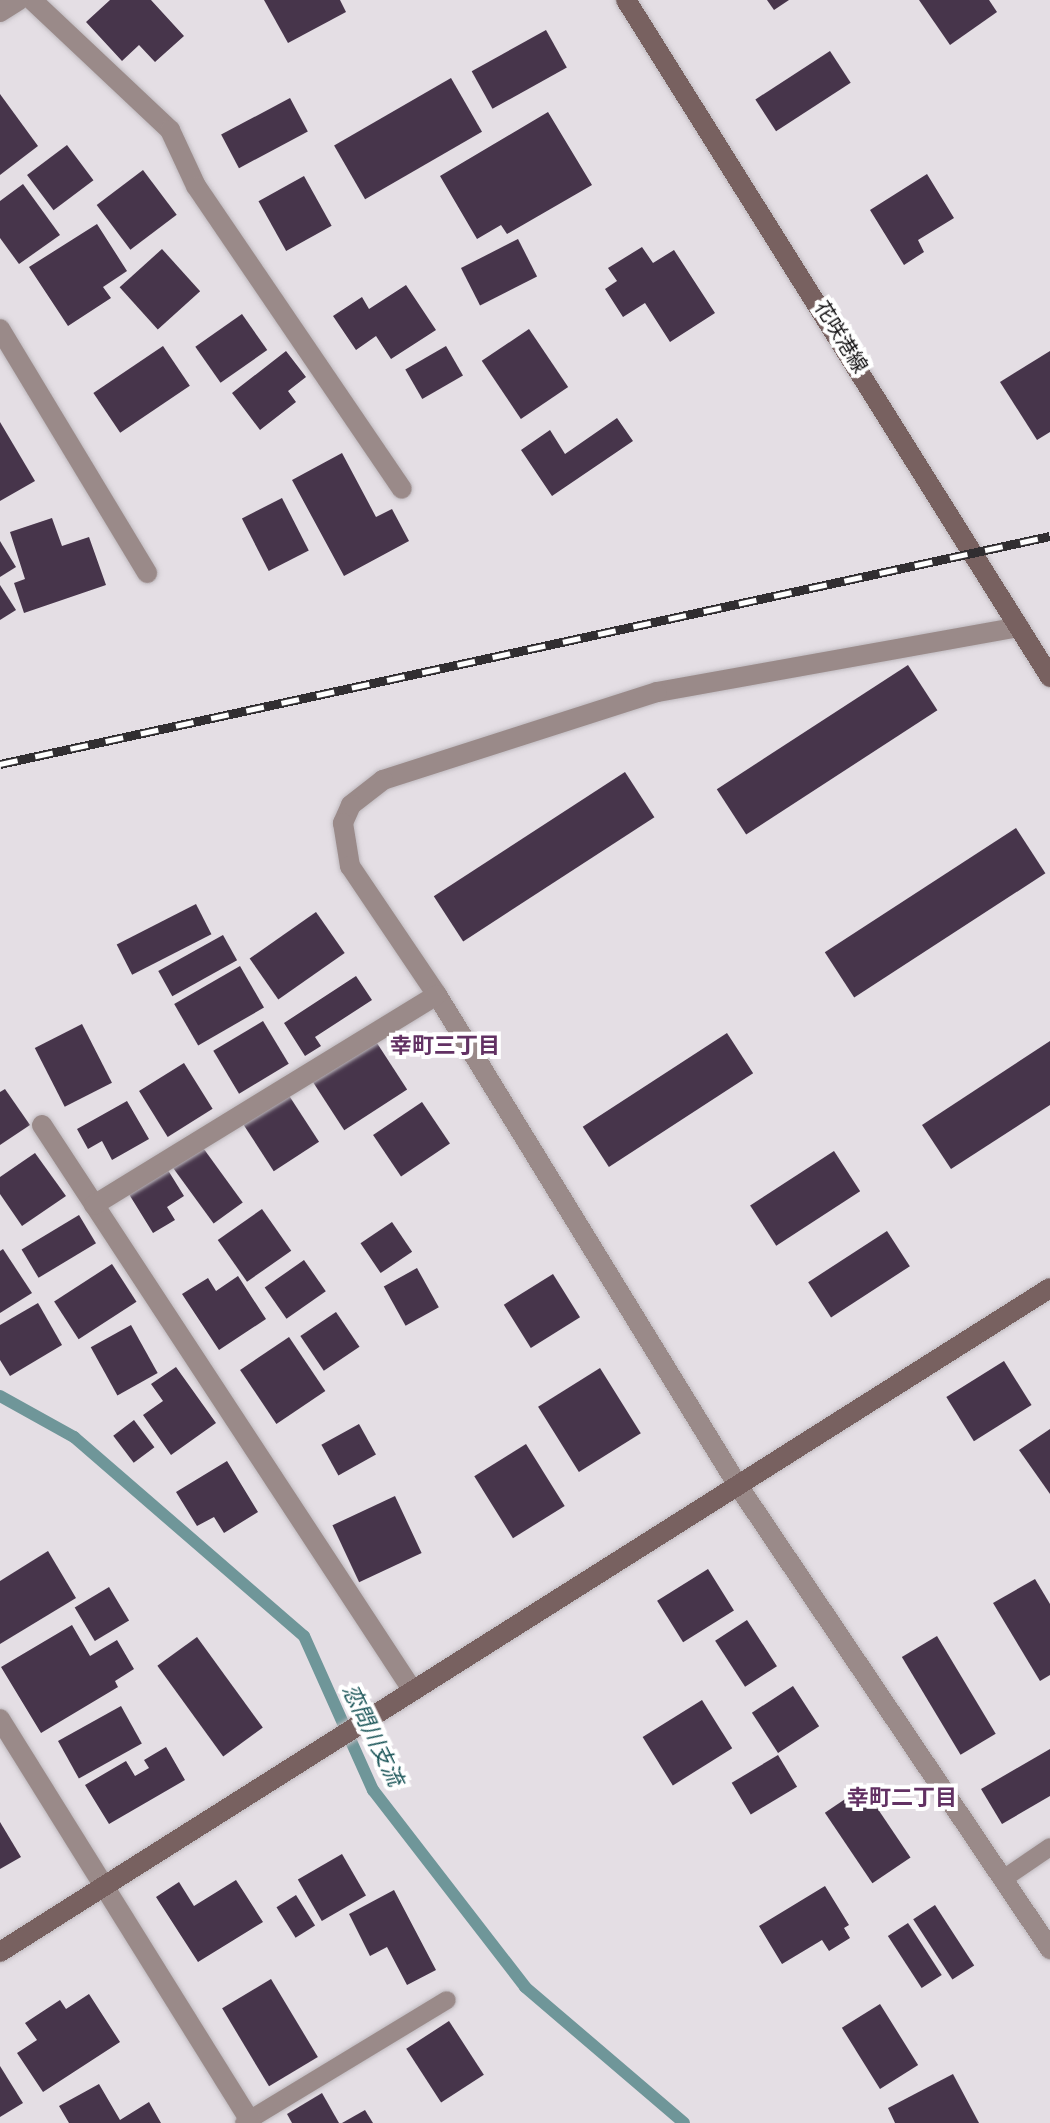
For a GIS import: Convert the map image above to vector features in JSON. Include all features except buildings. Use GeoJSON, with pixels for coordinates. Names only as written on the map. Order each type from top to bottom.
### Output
{"type":"FeatureCollection","features":[{"type":"Feature","properties":{"kind":"street"},"geometry":{"type":"LineString","coordinates":[[0,12],[19,0]]}},
{"type":"Feature","properties":{"kind":"street"},"geometry":{"type":"LineString","coordinates":[[32,0],[170,130],[196,186],[402,489]]}},
{"type":"Feature","properties":{"kind":"street","name":"花咲港線"},"geometry":{"type":"LineString","coordinates":[[626,0],[1050,677]]}},
{"type":"Feature","properties":{"kind":"street"},"geometry":{"type":"LineString","coordinates":[[0,329],[147,573]]}},
{"type":"Feature","properties":{"kind":"street"},"geometry":{"type":"LineString","coordinates":[[1019,627],[657,692],[383,780],[351,805],[343,823],[350,866],[437,995],[737,1484],[1006,1877],[1050,1949]]}},
{"type":"Feature","properties":{"kind":"street"},"geometry":{"type":"LineString","coordinates":[[94,1205],[437,995]]}},
{"type":"Feature","properties":{"kind":"street"},"geometry":{"type":"LineString","coordinates":[[42,1125],[411,1688]]}},
{"type":"Feature","properties":{"kind":"street"},"geometry":{"type":"LineString","coordinates":[[0,1952],[411,1688],[1050,1288]]}},
{"type":"Feature","properties":{"kind":"street"},"geometry":{"type":"LineString","coordinates":[[0,1719],[248,2122]]}},
{"type":"Feature","properties":{"kind":"lane"},"geometry":{"type":"LineString","coordinates":[[1006,1877],[1050,1847]]}},
{"type":"Feature","properties":{"kind":"lane"},"geometry":{"type":"LineString","coordinates":[[248,2122],[447,2000]]}},
{"type":"Feature","properties":{"kind":"waterway","name":"恋問川支流"},"geometry":{"type":"LineString","coordinates":[[0,1396],[74,1437],[304,1636],[373,1790],[525,1987],[684,2123]]}},
{"type":"Feature","properties":{"kind":"railway"},"geometry":{"type":"LineString","coordinates":[[0,764],[1050,536]]}},
{"type":"Feature","properties":{"kind":"district","name":"幸町三丁目"},"geometry":{"type":"Point","coordinates":[445,1046]}},
{"type":"Feature","properties":{"kind":"district","name":"幸町二丁目"},"geometry":{"type":"Point","coordinates":[902,1798]}}]}
